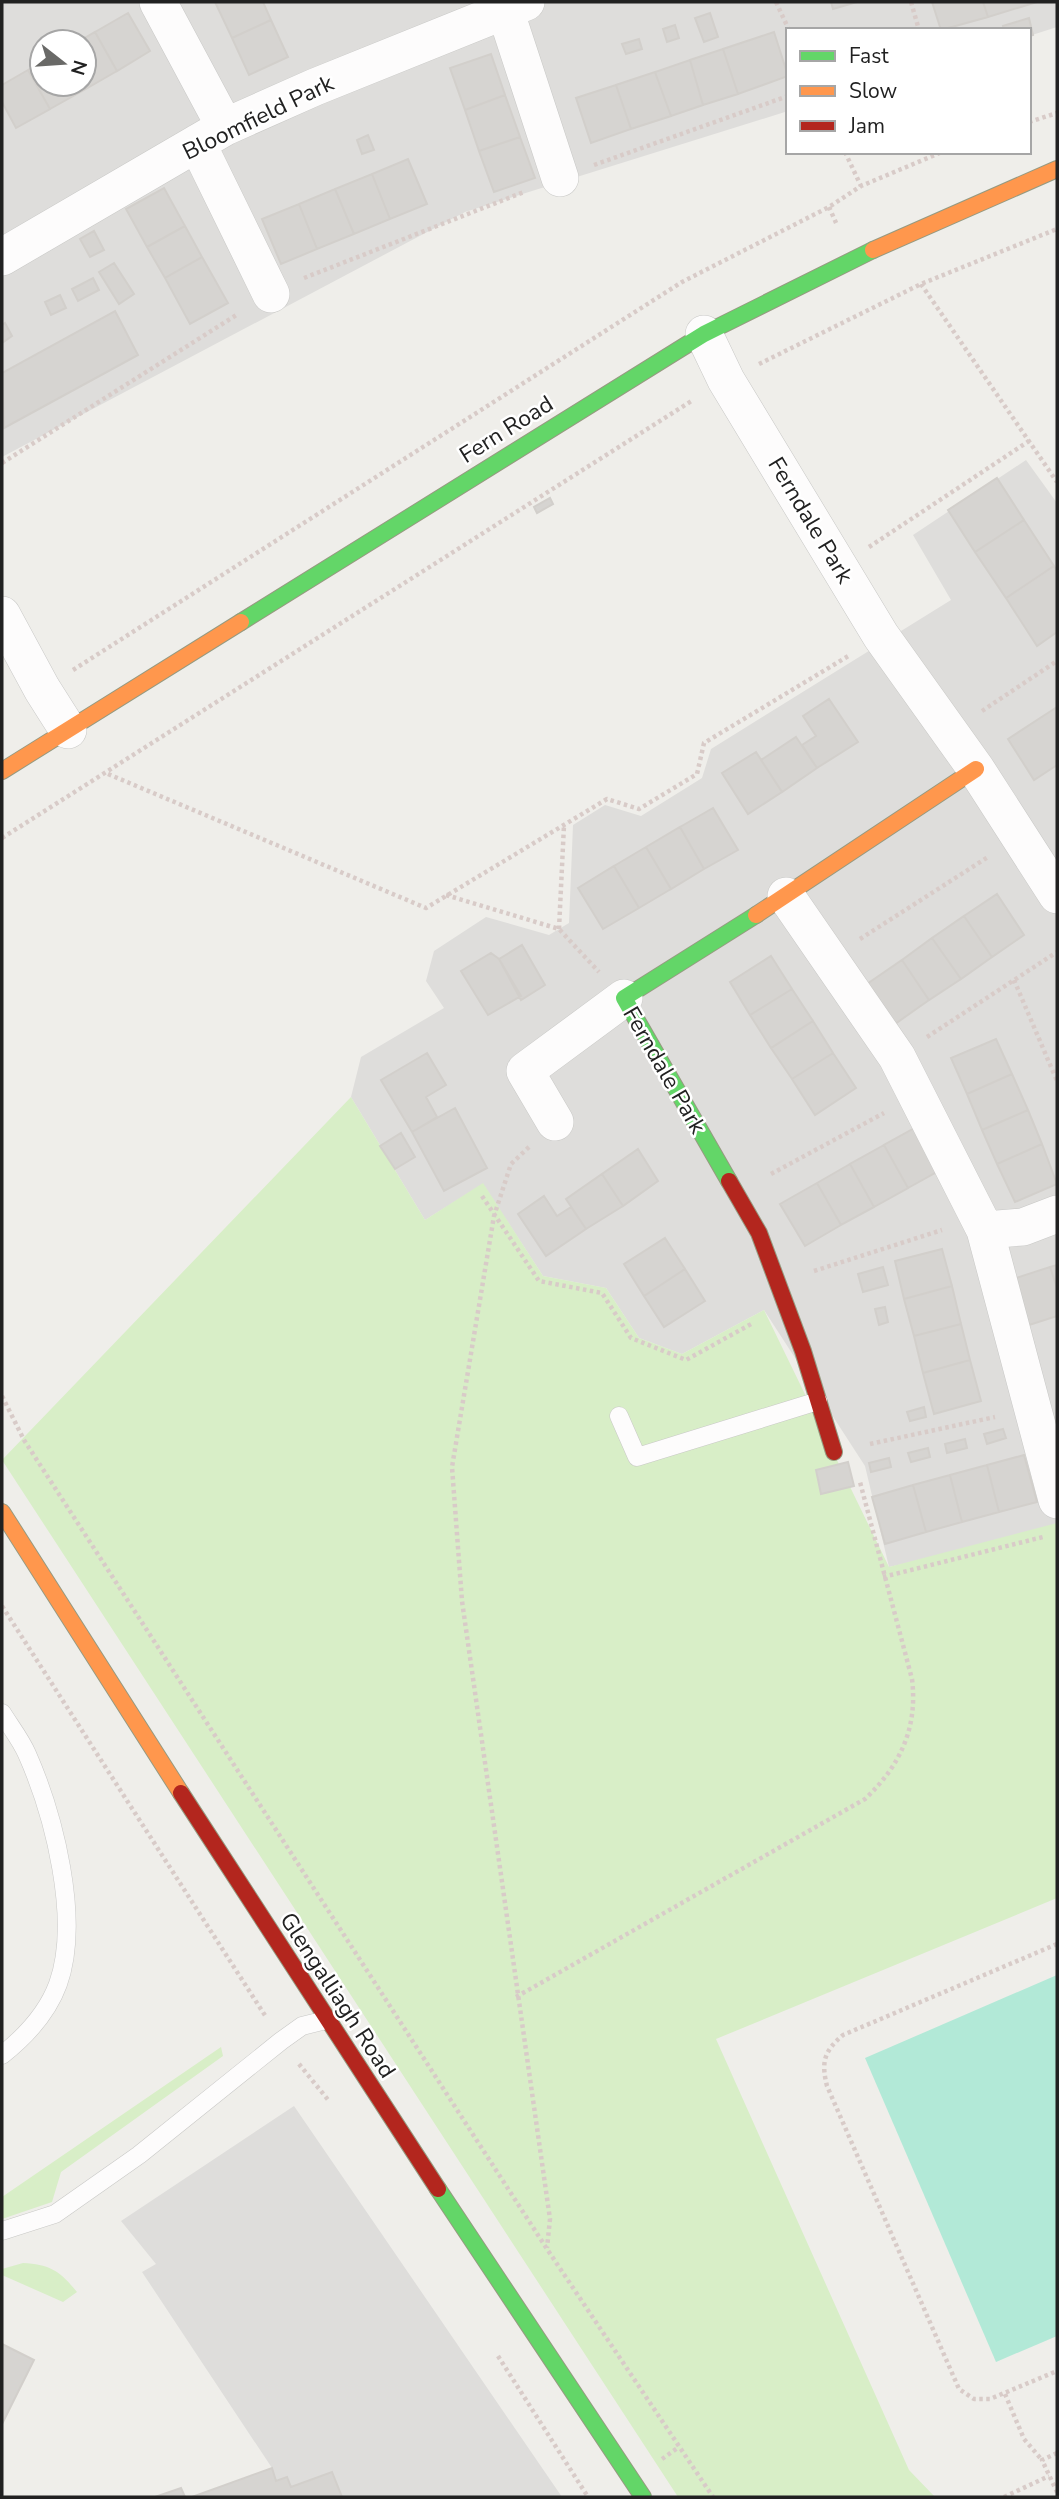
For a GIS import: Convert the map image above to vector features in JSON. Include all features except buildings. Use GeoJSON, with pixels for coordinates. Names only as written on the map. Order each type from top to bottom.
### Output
{"type":"FeatureCollection","features":[{"type":"Feature","properties":{"kind":"street"},"geometry":{"type":"LineString","coordinates":[[158,2],[271,294]]}},
{"type":"Feature","properties":{"kind":"street"},"geometry":{"type":"LineString","coordinates":[[516,6],[560,178]]}},
{"type":"Feature","properties":{"kind":"street","name":"Bloomfield Park"},"geometry":{"type":"LineString","coordinates":[[2,257],[211,135],[315,87],[516,6]]}},
{"type":"Feature","properties":{"kind":"street","name":"Fern Road"},"geometry":{"type":"LineString","coordinates":[[2,771],[704,334],[853,259],[1057,169]]}},
{"type":"Feature","properties":{"kind":"street","name":"Ferndale Park"},"geometry":{"type":"LineString","coordinates":[[704,334],[726,380],[881,636],[976,769],[1057,895]]}},
{"type":"Feature","properties":{"kind":"street"},"geometry":{"type":"LineString","coordinates":[[2,615],[42,690],[68,730]]}},
{"type":"Feature","properties":{"kind":"street","name":"Ferndale Park"},"geometry":{"type":"LineString","coordinates":[[841,1450],[818,1401],[759,1233],[624,998],[786,896],[976,769]]}},
{"type":"Feature","properties":{"kind":"street"},"geometry":{"type":"LineString","coordinates":[[786,896],[897,1057],[985,1230],[1057,1500]]}},
{"type":"Feature","properties":{"kind":"street"},"geometry":{"type":"LineString","coordinates":[[555,1122],[525,1072],[624,998]]}},
{"type":"Feature","properties":{"kind":"street"},"geometry":{"type":"LineString","coordinates":[[985,1230],[1023,1227],[1057,1214]]}},
{"type":"Feature","properties":{"kind":"street","name":"Glengalliagh Road"},"geometry":{"type":"LineString","coordinates":[[2,1512],[326,2020],[643,2497]]}},
{"type":"Feature","properties":{"kind":"lane"},"geometry":{"type":"LineString","coordinates":[[619,1416],[637,1457],[818,1401]]}},
{"type":"Feature","properties":{"kind":"lane"},"geometry":{"type":"LineString","coordinates":[[2,1713],[27,1752],[50,1822],[64,1886],[66,1944],[58,1984],[44,2011],[23,2038],[2,2055]]}},
{"type":"Feature","properties":{"kind":"lane"},"geometry":{"type":"LineString","coordinates":[[2,2231],[55,2214],[139,2155],[281,2040],[302,2026],[326,2020]]}},
{"type":"Feature","properties":{"kind":"path"},"geometry":{"type":"LineString","coordinates":[[776,2],[788,28]]}},
{"type":"Feature","properties":{"kind":"path"},"geometry":{"type":"LineString","coordinates":[[911,2],[918,28]]}},
{"type":"Feature","properties":{"kind":"path"},"geometry":{"type":"LineString","coordinates":[[2,463],[271,294],[560,178],[786,97]]}},
{"type":"Feature","properties":{"kind":"path"},"geometry":{"type":"LineString","coordinates":[[1031,121],[1057,113]]}},
{"type":"Feature","properties":{"kind":"path"},"geometry":{"type":"LineString","coordinates":[[846,154],[861,186]]}},
{"type":"Feature","properties":{"kind":"path"},"geometry":{"type":"LineString","coordinates":[[42,690],[681,282],[829,207],[861,186],[937,154]]}},
{"type":"Feature","properties":{"kind":"path"},"geometry":{"type":"LineString","coordinates":[[2,838],[609,451],[726,380],[922,284],[1057,229]]}},
{"type":"Feature","properties":{"kind":"path"},"geometry":{"type":"LineString","coordinates":[[922,284],[1057,482]]}},
{"type":"Feature","properties":{"kind":"path"},"geometry":{"type":"LineString","coordinates":[[839,567],[1029,441]]}},
{"type":"Feature","properties":{"kind":"path"},"geometry":{"type":"LineString","coordinates":[[107,773],[426,908],[607,799],[639,809],[697,774],[704,743],[881,636]]}},
{"type":"Feature","properties":{"kind":"path"},"geometry":{"type":"LineString","coordinates":[[949,732],[1057,661]]}},
{"type":"Feature","properties":{"kind":"path"},"geometry":{"type":"LineString","coordinates":[[559,929],[564,825]]}},
{"type":"Feature","properties":{"kind":"path"},"geometry":{"type":"LineString","coordinates":[[830,959],[1019,836]]}},
{"type":"Feature","properties":{"kind":"path"},"geometry":{"type":"LineString","coordinates":[[445,895],[559,929],[624,998]]}},
{"type":"Feature","properties":{"kind":"path"},"geometry":{"type":"LineString","coordinates":[[897,1057],[1057,952]]}},
{"type":"Feature","properties":{"kind":"path"},"geometry":{"type":"LineString","coordinates":[[1014,980],[1057,1081]]}},
{"type":"Feature","properties":{"kind":"path"},"geometry":{"type":"LineString","coordinates":[[736,1193],[918,1095]]}},
{"type":"Feature","properties":{"kind":"path"},"geometry":{"type":"LineString","coordinates":[[547,2249],[550,2219],[516,1997],[462,1601],[452,1467],[494,1216],[511,1164],[555,1122]]}},
{"type":"Feature","properties":{"kind":"path"},"geometry":{"type":"LineString","coordinates":[[482,1196],[539,1281],[602,1293],[631,1338],[686,1360],[785,1306]]}},
{"type":"Feature","properties":{"kind":"path"},"geometry":{"type":"LineString","coordinates":[[777,1282],[943,1230],[985,1230]]}},
{"type":"Feature","properties":{"kind":"path"},"geometry":{"type":"LineString","coordinates":[[2,1396],[24,1440],[547,2249],[713,2497]]}},
{"type":"Feature","properties":{"kind":"path"},"geometry":{"type":"LineString","coordinates":[[516,1997],[866,1800],[889,1777],[901,1754],[915,1703],[912,1679],[883,1577],[841,1450],[1032,1408]]}},
{"type":"Feature","properties":{"kind":"path"},"geometry":{"type":"LineString","coordinates":[[883,1577],[1044,1537]]}},
{"type":"Feature","properties":{"kind":"path"},"geometry":{"type":"LineString","coordinates":[[1057,1944],[843,2035],[828,2048],[822,2066],[827,2086],[960,2389],[974,2399],[990,2399],[1057,2371]]}},
{"type":"Feature","properties":{"kind":"path"},"geometry":{"type":"LineString","coordinates":[[1005,2394],[1024,2439],[1042,2460],[1057,2492]]}},
{"type":"Feature","properties":{"kind":"path"},"geometry":{"type":"LineString","coordinates":[[1042,2460],[1057,2453]]}},
{"type":"Feature","properties":{"kind":"path"},"geometry":{"type":"LineString","coordinates":[[1004,2497],[1049,2476]]}},
{"type":"Feature","properties":{"kind":"shaded area"},"geometry":{"type":"Polygon","coordinates":[[[2,2],[1057,2],[1057,27],[1031,35],[1031,28],[786,28],[786,112],[465,212],[2,457],[2,2]]]}},
{"type":"Feature","properties":{"kind":"shaded area"},"geometry":{"type":"Polygon","coordinates":[[[1026,460],[1057,503],[1057,1530],[889,1567],[865,1466],[764,1310],[682,1354],[639,1338],[606,1288],[543,1276],[483,1184],[425,1220],[351,1097],[361,1057],[444,1008],[426,981],[434,951],[486,917],[549,935],[569,923],[573,825],[605,805],[641,816],[702,778],[711,749],[951,600],[913,535],[1026,460]]]}},
{"type":"Feature","properties":{"kind":"shaded area"},"geometry":{"type":"Polygon","coordinates":[[[294,2106],[562,2497],[342,2497],[332,2472],[291,2487],[287,2477],[276,2481],[272,2468],[142,2272],[156,2264],[121,2221],[294,2106]]]}},
{"type":"Feature","properties":{"kind":"green space"},"geometry":{"type":"Polygon","coordinates":[[[351,1097],[425,1220],[483,1183],[543,1276],[606,1288],[639,1338],[682,1354],[764,1310],[889,1567],[1057,1523],[1057,1898],[716,2039],[909,2470],[935,2497],[678,2497],[2,1460],[351,1097]]]}},
{"type":"Feature","properties":{"kind":"green space"},"geometry":{"type":"Polygon","coordinates":[[[1057,1975],[1057,2336],[996,2362],[865,2058],[1057,1975]]]}},
{"type":"Feature","properties":{"kind":"green space"},"geometry":{"type":"Polygon","coordinates":[[[221,2047],[223,2056],[61,2172],[52,2202],[2,2219],[2,2197],[221,2047]]]}},
{"type":"Feature","properties":{"kind":"green space"},"geometry":{"type":"Polygon","coordinates":[[[23,2263],[54,2270],[77,2292],[63,2302],[2,2275],[2,2269],[23,2263]]]}},
{"type":"Feature","properties":{"kind":"traffic: fast"},"geometry":{"type":"LineString","coordinates":[[241,622],[704,334],[873,250]]}},
{"type":"Feature","properties":{"kind":"traffic: fast"},"geometry":{"type":"LineString","coordinates":[[729,1181],[624,998],[756,915]]}},
{"type":"Feature","properties":{"kind":"traffic: fast"},"geometry":{"type":"LineString","coordinates":[[438,2189],[643,2497]]}},
{"type":"Feature","properties":{"kind":"traffic: slow"},"geometry":{"type":"LineString","coordinates":[[873,250],[1057,169]]}},
{"type":"Feature","properties":{"kind":"traffic: slow"},"geometry":{"type":"LineString","coordinates":[[2,771],[241,622]]}},
{"type":"Feature","properties":{"kind":"traffic: slow"},"geometry":{"type":"LineString","coordinates":[[756,915],[976,769]]}},
{"type":"Feature","properties":{"kind":"traffic: slow"},"geometry":{"type":"LineString","coordinates":[[2,1512],[181,1793]]}},
{"type":"Feature","properties":{"kind":"traffic: jam"},"geometry":{"type":"LineString","coordinates":[[729,1181],[759,1233],[803,1351],[834,1452]]}},
{"type":"Feature","properties":{"kind":"traffic: jam"},"geometry":{"type":"LineString","coordinates":[[181,1793],[438,2189]]}}]}
